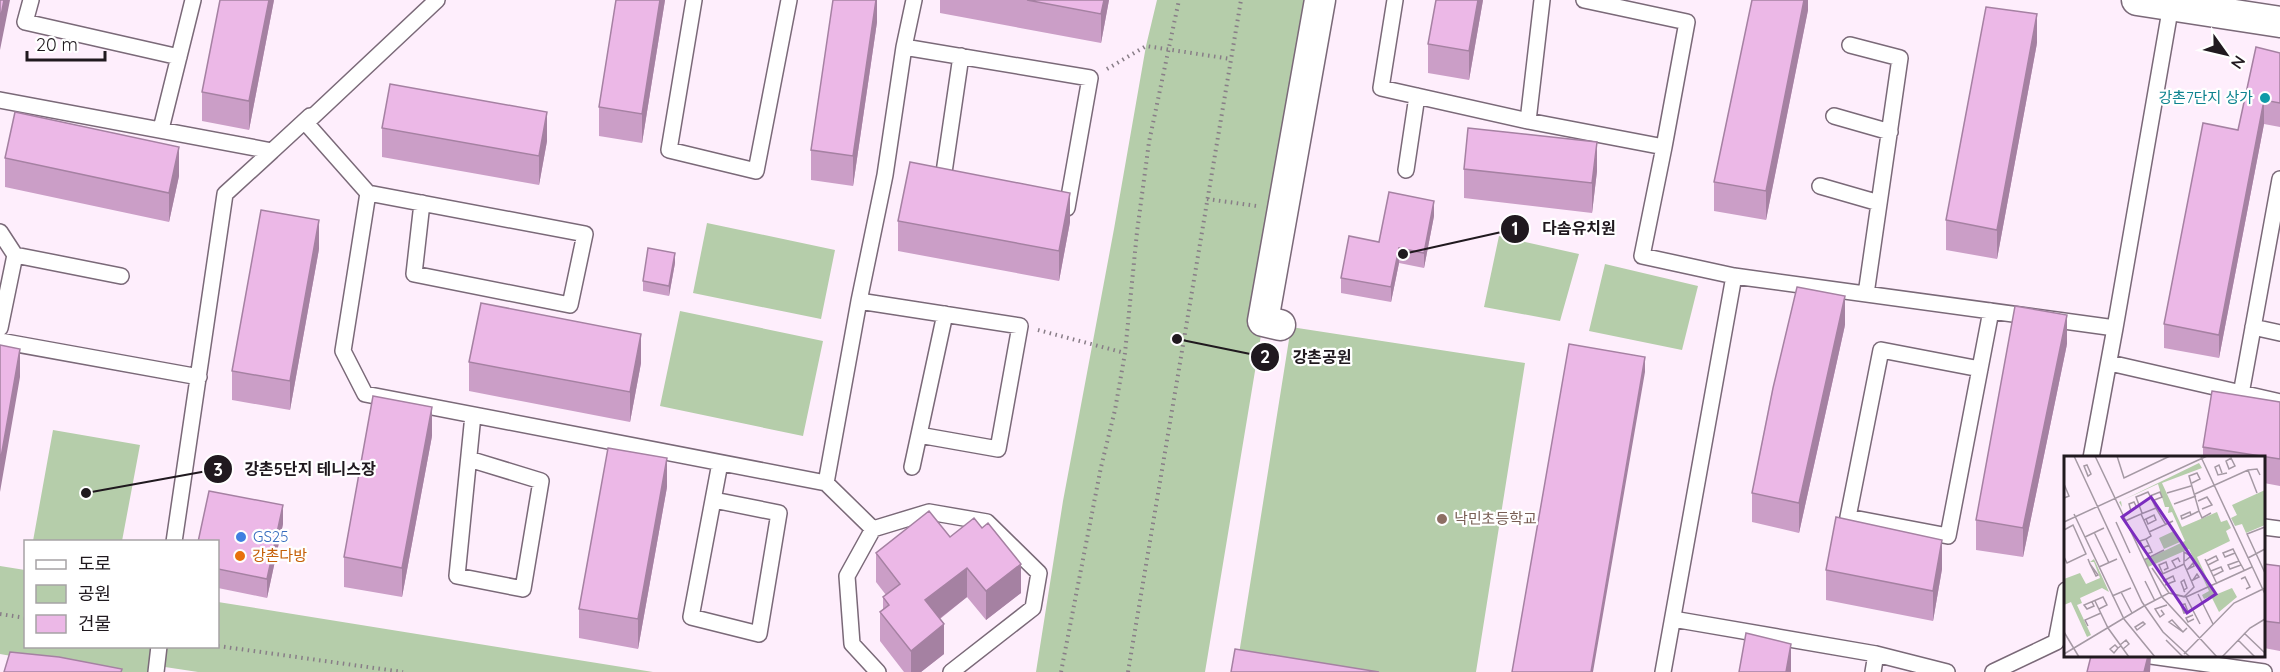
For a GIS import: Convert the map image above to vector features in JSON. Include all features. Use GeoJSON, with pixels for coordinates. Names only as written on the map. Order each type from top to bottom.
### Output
{"type":"FeatureCollection","features":[{"type":"Feature","properties":{"kind":"street"},"geometry":{"type":"LineString","coordinates":[[1280,325],[1263,321],[1320,0]]}},
{"type":"Feature","properties":{"kind":"street"},"geometry":{"type":"LineString","coordinates":[[2137,0],[2171,5],[2233,7],[2280,22]]}},
{"type":"Feature","properties":{"kind":"lane"},"geometry":{"type":"LineString","coordinates":[[31,0],[25,22],[179,57]]}},
{"type":"Feature","properties":{"kind":"lane"},"geometry":{"type":"LineString","coordinates":[[161,129],[193,0]]}},
{"type":"Feature","properties":{"kind":"lane"},"geometry":{"type":"LineString","coordinates":[[174,540],[225,194],[436,0]]}},
{"type":"Feature","properties":{"kind":"lane"},"geometry":{"type":"LineString","coordinates":[[422,203],[414,274],[570,306],[585,234],[422,203],[368,193],[306,123],[436,0]]}},
{"type":"Feature","properties":{"kind":"lane"},"geometry":{"type":"LineString","coordinates":[[694,0],[669,150],[756,171],[789,0]]}},
{"type":"Feature","properties":{"kind":"lane"},"geometry":{"type":"LineString","coordinates":[[826,483],[859,301],[885,176],[904,46],[914,0]]}},
{"type":"Feature","properties":{"kind":"lane"},"geometry":{"type":"LineString","coordinates":[[1395,0],[1382,88],[1528,121],[1664,147]]}},
{"type":"Feature","properties":{"kind":"lane"},"geometry":{"type":"LineString","coordinates":[[1528,121],[1542,0]]}},
{"type":"Feature","properties":{"kind":"lane"},"geometry":{"type":"LineString","coordinates":[[1584,0],[1687,22],[1642,256],[1734,276],[2115,328]]}},
{"type":"Feature","properties":{"kind":"lane"},"geometry":{"type":"LineString","coordinates":[[2091,456],[2110,363],[2171,5]]}},
{"type":"Feature","properties":{"kind":"lane"},"geometry":{"type":"LineString","coordinates":[[1850,45],[1900,58],[1866,294]]}},
{"type":"Feature","properties":{"kind":"lane"},"geometry":{"type":"LineString","coordinates":[[904,46],[1090,78],[1067,208],[1044,204]]}},
{"type":"Feature","properties":{"kind":"lane"},"geometry":{"type":"LineString","coordinates":[[961,56],[942,186],[965,190]]}},
{"type":"Feature","properties":{"kind":"lane"},"geometry":{"type":"LineString","coordinates":[[1406,170],[1417,96]]}},
{"type":"Feature","properties":{"kind":"lane"},"geometry":{"type":"LineString","coordinates":[[0,100],[272,151]]}},
{"type":"Feature","properties":{"kind":"lane"},"geometry":{"type":"LineString","coordinates":[[1834,116],[1890,132]]}},
{"type":"Feature","properties":{"kind":"lane"},"geometry":{"type":"LineString","coordinates":[[2241,394],[2277,213],[2280,179]]}},
{"type":"Feature","properties":{"kind":"lane"},"geometry":{"type":"LineString","coordinates":[[1820,186],[1879,203]]}},
{"type":"Feature","properties":{"kind":"lane"},"geometry":{"type":"LineString","coordinates":[[368,193],[343,351],[365,394],[826,483],[873,529]]}},
{"type":"Feature","properties":{"kind":"lane"},"geometry":{"type":"LineString","coordinates":[[0,232],[15,255],[0,328]]}},
{"type":"Feature","properties":{"kind":"lane"},"geometry":{"type":"LineString","coordinates":[[15,255],[122,276]]}},
{"type":"Feature","properties":{"kind":"lane"},"geometry":{"type":"LineString","coordinates":[[1663,672],[1734,276]]}},
{"type":"Feature","properties":{"kind":"lane"},"geometry":{"type":"LineString","coordinates":[[859,301],[1020,326],[998,449],[919,435]]}},
{"type":"Feature","properties":{"kind":"lane"},"geometry":{"type":"LineString","coordinates":[[1980,369],[1881,350],[1848,517],[1948,536],[1980,369],[1991,311]]}},
{"type":"Feature","properties":{"kind":"lane"},"geometry":{"type":"LineString","coordinates":[[912,467],[945,314]]}},
{"type":"Feature","properties":{"kind":"lane"},"geometry":{"type":"LineString","coordinates":[[2253,327],[2280,333]]}},
{"type":"Feature","properties":{"kind":"lane"},"geometry":{"type":"LineString","coordinates":[[0,341],[199,376]]}},
{"type":"Feature","properties":{"kind":"lane"},"geometry":{"type":"LineString","coordinates":[[2110,363],[2280,402]]}},
{"type":"Feature","properties":{"kind":"lane"},"geometry":{"type":"LineString","coordinates":[[469,459],[541,481],[523,589],[458,576],[473,415]]}},
{"type":"Feature","properties":{"kind":"lane"},"geometry":{"type":"LineString","coordinates":[[714,500],[779,513],[759,634],[691,616],[720,463]]}},
{"type":"Feature","properties":{"kind":"lane"},"geometry":{"type":"LineString","coordinates":[[878,672],[852,644],[847,576],[873,529],[929,512],[987,522],[1039,573],[1033,608],[951,672]]}},
{"type":"Feature","properties":{"kind":"lane"},"geometry":{"type":"LineString","coordinates":[[2265,527],[2280,529]]}},
{"type":"Feature","properties":{"kind":"lane"},"geometry":{"type":"LineString","coordinates":[[1993,672],[2061,642],[2064,611]]}},
{"type":"Feature","properties":{"kind":"lane"},"geometry":{"type":"LineString","coordinates":[[1673,619],[1876,654],[1947,672]]}},
{"type":"Feature","properties":{"kind":"lane"},"geometry":{"type":"LineString","coordinates":[[156,672],[159,648]]}},
{"type":"Feature","properties":{"kind":"lane"},"geometry":{"type":"LineString","coordinates":[[1873,672],[1876,654]]}},
{"type":"Feature","properties":{"kind":"lane"},"geometry":{"type":"LineString","coordinates":[[2156,657],[2205,668],[2264,672]]}},
{"type":"Feature","properties":{"kind":"path"},"geometry":{"type":"LineString","coordinates":[[1061,672],[1125,353],[1149,142],[1179,0]]}},
{"type":"Feature","properties":{"kind":"path"},"geometry":{"type":"LineString","coordinates":[[1128,672],[1241,0]]}},
{"type":"Feature","properties":{"kind":"path"},"geometry":{"type":"LineString","coordinates":[[1090,78],[1146,46],[1231,59]]}},
{"type":"Feature","properties":{"kind":"path"},"geometry":{"type":"LineString","coordinates":[[1208,199],[1284,209]]}},
{"type":"Feature","properties":{"kind":"path"},"geometry":{"type":"LineString","coordinates":[[1020,326],[1125,353]]}},
{"type":"Feature","properties":{"kind":"path"},"geometry":{"type":"LineString","coordinates":[[0,614],[24,618]]}},
{"type":"Feature","properties":{"kind":"path"},"geometry":{"type":"LineString","coordinates":[[219,645],[403,672]]}},
{"type":"Feature","properties":{"kind":"green space"},"geometry":{"type":"Polygon","coordinates":[[[1157,0],[1310,0],[1255,334],[1261,335],[1205,672],[1036,672],[1063,501],[1146,46],[1157,0]]]}},
{"type":"Feature","properties":{"kind":"green space"},"geometry":{"type":"Polygon","coordinates":[[[707,223],[835,250],[821,319],[693,293],[707,223]]]}},
{"type":"Feature","properties":{"kind":"green space"},"geometry":{"type":"Polygon","coordinates":[[[1499,236],[1579,254],[1560,321],[1484,307],[1499,236]]]}},
{"type":"Feature","properties":{"kind":"green space"},"geometry":{"type":"Polygon","coordinates":[[[1605,264],[1698,286],[1682,350],[1589,331],[1605,264]]]}},
{"type":"Feature","properties":{"kind":"green space"},"geometry":{"type":"Polygon","coordinates":[[[680,311],[823,341],[803,436],[660,406],[680,311]]]}},
{"type":"Feature","properties":{"kind":"green space"},"geometry":{"type":"Polygon","coordinates":[[[1291,327],[1525,363],[1476,672],[1357,672],[1239,654],[1291,327]]]}},
{"type":"Feature","properties":{"kind":"green space"},"geometry":{"type":"Polygon","coordinates":[[[53,430],[140,445],[122,540],[33,540],[53,430]]]}},
{"type":"Feature","properties":{"kind":"green space"},"geometry":{"type":"Polygon","coordinates":[[[0,566],[24,570],[24,648],[219,648],[219,602],[653,672],[198,672],[165,667],[148,672],[104,672],[0,654],[0,566]]]}},
{"type":"Feature","properties":{"kind":"building"},"geometry":{"type":"Polygon","coordinates":[[[0,0],[4,0],[0,21],[0,0]]]}},
{"type":"Feature","properties":{"kind":"building"},"geometry":{"type":"Polygon","coordinates":[[[220,0],[269,0],[249,101],[202,92],[220,0]]]}},
{"type":"Feature","properties":{"kind":"building"},"geometry":{"type":"Polygon","coordinates":[[[616,0],[660,0],[642,114],[599,107],[616,0]]]}},
{"type":"Feature","properties":{"kind":"building"},"geometry":{"type":"Polygon","coordinates":[[[833,0],[876,0],[853,156],[811,150],[833,0]]]}},
{"type":"Feature","properties":{"kind":"building"},"geometry":{"type":"Polygon","coordinates":[[[1027,0],[1104,0],[1101,14],[1027,0]]]}},
{"type":"Feature","properties":{"kind":"building"},"geometry":{"type":"Polygon","coordinates":[[[1436,0],[1478,0],[1469,51],[1428,44],[1436,0]]]}},
{"type":"Feature","properties":{"kind":"building"},"geometry":{"type":"Polygon","coordinates":[[[1752,0],[1804,0],[1766,191],[1714,182],[1752,0]]]}},
{"type":"Feature","properties":{"kind":"building"},"geometry":{"type":"Polygon","coordinates":[[[1986,7],[2037,14],[1997,230],[1946,220],[1986,7]]]}},
{"type":"Feature","properties":{"kind":"building"},"geometry":{"type":"Polygon","coordinates":[[[2256,47],[2280,53],[2280,103],[2264,100],[2219,335],[2164,324],[2203,123],[2238,130],[2256,47]]]}},
{"type":"Feature","properties":{"kind":"building"},"geometry":{"type":"Polygon","coordinates":[[[390,84],[547,112],[539,156],[382,128],[390,84]]]}},
{"type":"Feature","properties":{"kind":"building"},"geometry":{"type":"Polygon","coordinates":[[[15,112],[179,147],[169,193],[5,158],[15,112]]]}},
{"type":"Feature","properties":{"kind":"building"},"geometry":{"type":"Polygon","coordinates":[[[1468,128],[1597,142],[1592,183],[1464,169],[1468,128]]]}},
{"type":"Feature","properties":{"kind":"building"},"geometry":{"type":"Polygon","coordinates":[[[910,162],[1070,193],[1059,251],[898,221],[910,162]]]}},
{"type":"Feature","properties":{"kind":"building"},"geometry":{"type":"Polygon","coordinates":[[[1389,192],[1434,201],[1424,253],[1399,248],[1391,287],[1341,278],[1349,236],[1379,242],[1389,192]]]}},
{"type":"Feature","properties":{"kind":"building"},"geometry":{"type":"Polygon","coordinates":[[[261,210],[319,220],[290,381],[232,371],[261,210]]]}},
{"type":"Feature","properties":{"kind":"building"},"geometry":{"type":"Polygon","coordinates":[[[648,248],[675,253],[669,286],[643,281],[648,248]]]}},
{"type":"Feature","properties":{"kind":"building"},"geometry":{"type":"Polygon","coordinates":[[[1797,287],[1845,296],[1799,503],[1752,493],[1773,388],[1797,287]]]}},
{"type":"Feature","properties":{"kind":"building"},"geometry":{"type":"Polygon","coordinates":[[[481,303],[641,334],[630,392],[469,362],[481,303]]]}},
{"type":"Feature","properties":{"kind":"building"},"geometry":{"type":"Polygon","coordinates":[[[2015,306],[2067,315],[2023,528],[1976,520],[2015,306]]]}},
{"type":"Feature","properties":{"kind":"building"},"geometry":{"type":"Polygon","coordinates":[[[1569,344],[1645,357],[1591,672],[1512,672],[1569,344]]]}},
{"type":"Feature","properties":{"kind":"building"},"geometry":{"type":"Polygon","coordinates":[[[0,345],[20,349],[0,463],[0,345]]]}},
{"type":"Feature","properties":{"kind":"building"},"geometry":{"type":"Polygon","coordinates":[[[2212,391],[2280,402],[2280,459],[2203,447],[2212,391]]]}},
{"type":"Feature","properties":{"kind":"building"},"geometry":{"type":"Polygon","coordinates":[[[373,396],[432,407],[402,568],[344,557],[373,396]]]}},
{"type":"Feature","properties":{"kind":"building"},"geometry":{"type":"Polygon","coordinates":[[[608,448],[667,458],[638,619],[579,609],[608,448]]]}},
{"type":"Feature","properties":{"kind":"building"},"geometry":{"type":"Polygon","coordinates":[[[209,491],[283,505],[267,579],[219,569],[219,540],[198,540],[209,491]]]}},
{"type":"Feature","properties":{"kind":"building"},"geometry":{"type":"Polygon","coordinates":[[[929,511],[950,537],[974,518],[982,528],[988,523],[1021,564],[986,591],[967,568],[925,600],[944,624],[911,651],[880,612],[889,605],[883,597],[900,584],[876,553],[929,511]]]}},
{"type":"Feature","properties":{"kind":"building"},"geometry":{"type":"Polygon","coordinates":[[[1836,517],[1942,540],[1933,591],[1826,570],[1836,517]]]}},
{"type":"Feature","properties":{"kind":"building"},"geometry":{"type":"Polygon","coordinates":[[[2265,564],[2280,566],[2280,623],[2265,621],[2265,564]]]}},
{"type":"Feature","properties":{"kind":"building"},"geometry":{"type":"Polygon","coordinates":[[[1746,633],[1791,644],[1786,672],[1739,672],[1746,633]]]}},
{"type":"Feature","properties":{"kind":"building"},"geometry":{"type":"Polygon","coordinates":[[[1235,649],[1379,672],[1231,672],[1235,649]]]}},
{"type":"Feature","properties":{"kind":"building"},"geometry":{"type":"Polygon","coordinates":[[[10,652],[59,657],[122,669],[121,672],[4,672],[10,652]]]}},
{"type":"Feature","properties":{"kind":"building"},"geometry":{"type":"Polygon","coordinates":[[[2091,657],[2148,657],[2144,672],[2087,672],[2091,657]]]}},
{"type":"Feature","properties":{"kind":"place","name":"강촌7단지 상가"},"geometry":{"type":"Point","coordinates":[2265,98]}},
{"type":"Feature","properties":{"kind":"place","name":"다솜유치원"},"geometry":{"type":"Point","coordinates":[1403,254]}},
{"type":"Feature","properties":{"kind":"place","name":"강촌공원"},"geometry":{"type":"Point","coordinates":[1177,339]}},
{"type":"Feature","properties":{"kind":"place","name":"강촌5단지 테니스장"},"geometry":{"type":"Point","coordinates":[86,493]}},
{"type":"Feature","properties":{"kind":"place","name":"낙민초등학교"},"geometry":{"type":"Point","coordinates":[1442,519]}},
{"type":"Feature","properties":{"kind":"place","name":"GS25"},"geometry":{"type":"Point","coordinates":[241,537]}},
{"type":"Feature","properties":{"kind":"place","name":"강촌다방"},"geometry":{"type":"Point","coordinates":[240,556]}}]}
